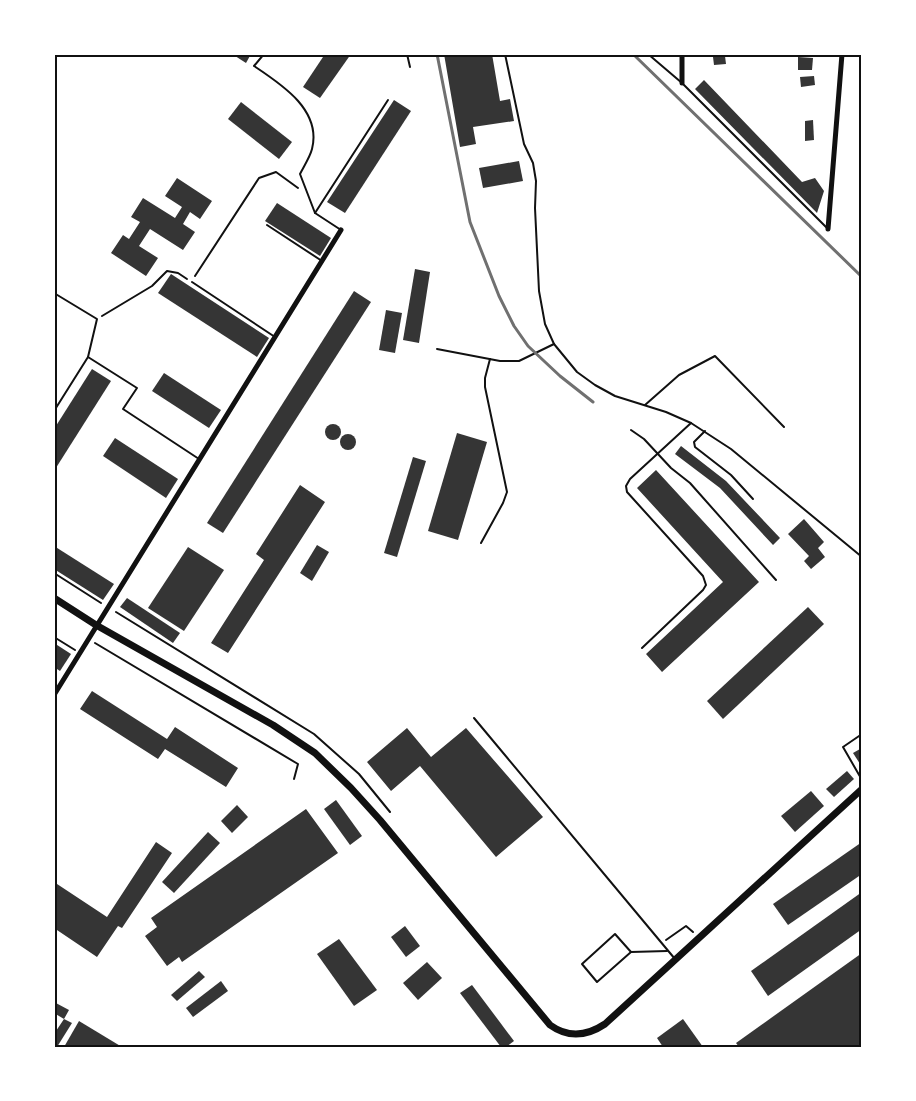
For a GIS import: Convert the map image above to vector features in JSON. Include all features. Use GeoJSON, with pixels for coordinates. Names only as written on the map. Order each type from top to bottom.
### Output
{"type":"FeatureCollection","features":[{"type":"Feature","properties":{"kind":"street"},"geometry":{"type":"LineString","coordinates":[[682,54],[682,83]]}},
{"type":"Feature","properties":{"kind":"street"},"geometry":{"type":"LineString","coordinates":[[828,229],[842,54]]}},
{"type":"Feature","properties":{"kind":"street"},"geometry":{"type":"LineString","coordinates":[[54,694],[341,230]]}},
{"type":"Feature","properties":{"kind":"street"},"geometry":{"type":"LineString","coordinates":[[54,598],[96,625],[273,725],[315,753],[380,820],[550,1025],[560,1032],[592,1032],[605,1024],[862,789]]}},
{"type":"Feature","properties":{"kind":"lane"},"geometry":{"type":"LineString","coordinates":[[264,54],[254,66],[274,79],[302,105],[313,128],[312,149],[300,174],[315,213],[341,230]]}},
{"type":"Feature","properties":{"kind":"lane"},"geometry":{"type":"LineString","coordinates":[[407,54],[410,67]]}},
{"type":"Feature","properties":{"kind":"lane"},"geometry":{"type":"LineString","coordinates":[[505,54],[524,144],[533,163],[536,182],[539,291],[544,324],[554,344],[577,372],[595,385],[615,396],[666,412],[691,423],[731,448],[862,557]]}},
{"type":"Feature","properties":{"kind":"lane"},"geometry":{"type":"LineString","coordinates":[[648,54],[682,83],[828,229]]}},
{"type":"Feature","properties":{"kind":"lane"},"geometry":{"type":"LineString","coordinates":[[315,213],[388,100]]}},
{"type":"Feature","properties":{"kind":"lane"},"geometry":{"type":"LineString","coordinates":[[267,225],[322,261]]}},
{"type":"Feature","properties":{"kind":"lane"},"geometry":{"type":"LineString","coordinates":[[192,282],[275,337]]}},
{"type":"Feature","properties":{"kind":"lane"},"geometry":{"type":"LineString","coordinates":[[54,293],[97,319],[88,357],[54,411]]}},
{"type":"Feature","properties":{"kind":"lane"},"geometry":{"type":"LineString","coordinates":[[437,349],[490,359],[519,361],[554,344]]}},
{"type":"Feature","properties":{"kind":"lane"},"geometry":{"type":"LineString","coordinates":[[645,405],[679,375],[715,356],[784,427]]}},
{"type":"Feature","properties":{"kind":"lane"},"geometry":{"type":"LineString","coordinates":[[88,357],[137,388],[123,409],[199,459]]}},
{"type":"Feature","properties":{"kind":"lane"},"geometry":{"type":"LineString","coordinates":[[481,543],[507,492],[485,387],[490,359]]}},
{"type":"Feature","properties":{"kind":"lane"},"geometry":{"type":"LineString","coordinates":[[642,648],[706,585],[703,576],[627,492],[626,486],[630,479],[691,423]]}},
{"type":"Feature","properties":{"kind":"lane"},"geometry":{"type":"LineString","coordinates":[[632,430],[690,483],[776,580]]}},
{"type":"Feature","properties":{"kind":"lane"},"geometry":{"type":"LineString","coordinates":[[705,431],[694,442],[695,447],[731,475],[753,499]]}},
{"type":"Feature","properties":{"kind":"lane"},"geometry":{"type":"LineString","coordinates":[[474,718],[675,959]]}},
{"type":"Feature","properties":{"kind":"lane"},"geometry":{"type":"LineString","coordinates":[[862,734],[843,747],[862,780]]}},
{"type":"Feature","properties":{"kind":"lane"},"geometry":{"type":"LineString","coordinates":[[631,952],[615,934],[582,964],[597,982],[631,952],[667,951]]}},
{"type":"Feature","properties":{"kind":"path"},"geometry":{"type":"LineString","coordinates":[[97,319],[152,286],[167,271],[178,273],[192,282],[259,178],[276,172],[307,193]]}},
{"type":"Feature","properties":{"kind":"path"},"geometry":{"type":"LineString","coordinates":[[54,573],[314,734],[359,774],[390,812]]}},
{"type":"Feature","properties":{"kind":"path"},"geometry":{"type":"LineString","coordinates":[[54,637],[80,653]]}},
{"type":"Feature","properties":{"kind":"path"},"geometry":{"type":"LineString","coordinates":[[88,639],[125,658],[298,764],[294,779]]}},
{"type":"Feature","properties":{"kind":"building"},"geometry":{"type":"Polygon","coordinates":[[[232,54],[251,54],[246,63],[232,54]]]}},
{"type":"Feature","properties":{"kind":"building"},"geometry":{"type":"Polygon","coordinates":[[[325,54],[351,54],[320,98],[303,87],[325,54]]]}},
{"type":"Feature","properties":{"kind":"building"},"geometry":{"type":"Polygon","coordinates":[[[444,54],[492,54],[500,101],[510,99],[514,121],[473,127],[476,144],[460,147],[444,54]]]}},
{"type":"Feature","properties":{"kind":"building"},"geometry":{"type":"Polygon","coordinates":[[[725,56],[726,64],[714,65],[713,57],[725,56]]]}},
{"type":"Feature","properties":{"kind":"building"},"geometry":{"type":"Polygon","coordinates":[[[798,57],[813,58],[812,70],[798,70],[798,57]]]}},
{"type":"Feature","properties":{"kind":"building"},"geometry":{"type":"Polygon","coordinates":[[[814,76],[815,85],[801,87],[800,77],[814,76]]]}},
{"type":"Feature","properties":{"kind":"building"},"geometry":{"type":"Polygon","coordinates":[[[704,80],[802,182],[815,178],[824,191],[817,213],[695,89],[704,80]]]}},
{"type":"Feature","properties":{"kind":"building"},"geometry":{"type":"Polygon","coordinates":[[[394,100],[411,111],[345,213],[327,202],[394,100]]]}},
{"type":"Feature","properties":{"kind":"building"},"geometry":{"type":"Polygon","coordinates":[[[241,102],[292,142],[279,159],[228,119],[241,102]]]}},
{"type":"Feature","properties":{"kind":"building"},"geometry":{"type":"Polygon","coordinates":[[[813,120],[814,140],[805,141],[805,121],[813,120]]]}},
{"type":"Feature","properties":{"kind":"building"},"geometry":{"type":"Polygon","coordinates":[[[519,161],[523,181],[483,188],[479,168],[519,161]]]}},
{"type":"Feature","properties":{"kind":"building"},"geometry":{"type":"Polygon","coordinates":[[[177,178],[212,201],[200,219],[190,212],[183,224],[195,232],[183,250],[150,229],[139,246],[158,258],[146,276],[111,253],[123,235],[129,239],[140,222],[131,217],[143,198],[175,218],[182,207],[165,196],[177,178]]]}},
{"type":"Feature","properties":{"kind":"building"},"geometry":{"type":"Polygon","coordinates":[[[277,203],[331,238],[320,256],[265,221],[277,203]]]}},
{"type":"Feature","properties":{"kind":"building"},"geometry":{"type":"Polygon","coordinates":[[[415,269],[430,272],[419,343],[403,340],[415,269]]]}},
{"type":"Feature","properties":{"kind":"building"},"geometry":{"type":"Polygon","coordinates":[[[171,274],[269,338],[257,357],[158,293],[171,274]]]}},
{"type":"Feature","properties":{"kind":"building"},"geometry":{"type":"Polygon","coordinates":[[[354,291],[371,302],[223,533],[207,523],[354,291]]]}},
{"type":"Feature","properties":{"kind":"building"},"geometry":{"type":"Polygon","coordinates":[[[386,310],[402,313],[395,353],[379,350],[386,310]]]}},
{"type":"Feature","properties":{"kind":"building"},"geometry":{"type":"Polygon","coordinates":[[[92,369],[111,381],[54,471],[54,429],[92,369]]]}},
{"type":"Feature","properties":{"kind":"building"},"geometry":{"type":"Polygon","coordinates":[[[164,373],[221,410],[209,428],[152,391],[164,373]]]}},
{"type":"Feature","properties":{"kind":"building"},"geometry":{"type":"Polygon","coordinates":[[[333,424],[341,432],[333,440],[325,432],[333,424]]]}},
{"type":"Feature","properties":{"kind":"building"},"geometry":{"type":"Polygon","coordinates":[[[457,433],[487,442],[458,540],[428,531],[457,433]]]}},
{"type":"Feature","properties":{"kind":"building"},"geometry":{"type":"Polygon","coordinates":[[[348,434],[356,442],[348,450],[340,442],[348,434]]]}},
{"type":"Feature","properties":{"kind":"building"},"geometry":{"type":"Polygon","coordinates":[[[115,438],[178,479],[166,498],[103,456],[115,438]]]}},
{"type":"Feature","properties":{"kind":"building"},"geometry":{"type":"Polygon","coordinates":[[[681,446],[726,481],[780,538],[773,545],[720,488],[675,454],[681,446]]]}},
{"type":"Feature","properties":{"kind":"building"},"geometry":{"type":"Polygon","coordinates":[[[413,457],[426,461],[397,557],[384,553],[413,457]]]}},
{"type":"Feature","properties":{"kind":"building"},"geometry":{"type":"Polygon","coordinates":[[[656,470],[759,582],[662,672],[646,654],[723,582],[637,488],[656,470]]]}},
{"type":"Feature","properties":{"kind":"building"},"geometry":{"type":"Polygon","coordinates":[[[300,485],[325,502],[228,653],[211,643],[264,560],[256,554],[300,485]]]}},
{"type":"Feature","properties":{"kind":"building"},"geometry":{"type":"Polygon","coordinates":[[[804,519],[824,542],[818,548],[825,557],[811,569],[804,561],[809,556],[788,534],[804,519]]]}},
{"type":"Feature","properties":{"kind":"building"},"geometry":{"type":"Polygon","coordinates":[[[317,545],[329,552],[312,581],[300,573],[317,545]]]}},
{"type":"Feature","properties":{"kind":"building"},"geometry":{"type":"Polygon","coordinates":[[[54,546],[114,584],[103,600],[54,569],[54,546]]]}},
{"type":"Feature","properties":{"kind":"building"},"geometry":{"type":"Polygon","coordinates":[[[188,547],[224,570],[184,631],[148,608],[188,547]]]}},
{"type":"Feature","properties":{"kind":"building"},"geometry":{"type":"Polygon","coordinates":[[[127,598],[180,633],[173,643],[120,607],[127,598]]]}},
{"type":"Feature","properties":{"kind":"building"},"geometry":{"type":"Polygon","coordinates":[[[808,607],[824,624],[723,719],[707,701],[808,607]]]}},
{"type":"Feature","properties":{"kind":"building"},"geometry":{"type":"Polygon","coordinates":[[[54,643],[71,654],[60,671],[54,667],[54,643]]]}},
{"type":"Feature","properties":{"kind":"building"},"geometry":{"type":"Polygon","coordinates":[[[92,691],[167,739],[175,727],[238,768],[226,787],[165,749],[158,759],[80,709],[92,691]]]}},
{"type":"Feature","properties":{"kind":"building"},"geometry":{"type":"Polygon","coordinates":[[[407,728],[431,757],[466,728],[543,817],[496,857],[420,766],[391,791],[367,762],[407,728]]]}},
{"type":"Feature","properties":{"kind":"building"},"geometry":{"type":"Polygon","coordinates":[[[860,749],[862,752],[862,767],[853,753],[860,749]]]}},
{"type":"Feature","properties":{"kind":"building"},"geometry":{"type":"Polygon","coordinates":[[[847,771],[854,779],[834,797],[826,789],[847,771]]]}},
{"type":"Feature","properties":{"kind":"building"},"geometry":{"type":"Polygon","coordinates":[[[811,791],[824,806],[795,832],[781,816],[811,791]]]}},
{"type":"Feature","properties":{"kind":"building"},"geometry":{"type":"Polygon","coordinates":[[[336,800],[362,836],[350,845],[324,809],[336,800]]]}},
{"type":"Feature","properties":{"kind":"building"},"geometry":{"type":"Polygon","coordinates":[[[237,805],[248,817],[232,833],[221,821],[237,805]]]}},
{"type":"Feature","properties":{"kind":"building"},"geometry":{"type":"Polygon","coordinates":[[[306,809],[338,853],[182,962],[179,957],[167,966],[145,936],[157,927],[151,918],[306,809]]]}},
{"type":"Feature","properties":{"kind":"building"},"geometry":{"type":"Polygon","coordinates":[[[208,832],[220,843],[174,893],[162,882],[208,832]]]}},
{"type":"Feature","properties":{"kind":"building"},"geometry":{"type":"Polygon","coordinates":[[[156,842],[172,853],[122,928],[118,926],[97,957],[54,928],[54,882],[107,917],[156,842]]]}},
{"type":"Feature","properties":{"kind":"building"},"geometry":{"type":"Polygon","coordinates":[[[862,842],[862,874],[788,925],[773,904],[862,842]]]}},
{"type":"Feature","properties":{"kind":"building"},"geometry":{"type":"Polygon","coordinates":[[[862,892],[862,929],[768,996],[751,971],[862,892]]]}},
{"type":"Feature","properties":{"kind":"building"},"geometry":{"type":"Polygon","coordinates":[[[405,926],[420,946],[406,957],[391,937],[405,926]]]}},
{"type":"Feature","properties":{"kind":"building"},"geometry":{"type":"Polygon","coordinates":[[[339,939],[377,990],[354,1006],[317,954],[339,939]]]}},
{"type":"Feature","properties":{"kind":"building"},"geometry":{"type":"Polygon","coordinates":[[[862,953],[862,1047],[739,1047],[736,1043],[862,953]]]}},
{"type":"Feature","properties":{"kind":"building"},"geometry":{"type":"Polygon","coordinates":[[[427,962],[442,978],[418,1000],[403,983],[427,962]]]}},
{"type":"Feature","properties":{"kind":"building"},"geometry":{"type":"Polygon","coordinates":[[[199,971],[205,977],[177,1001],[171,995],[199,971]]]}},
{"type":"Feature","properties":{"kind":"building"},"geometry":{"type":"Polygon","coordinates":[[[221,981],[228,991],[193,1017],[186,1008],[221,981]]]}},
{"type":"Feature","properties":{"kind":"building"},"geometry":{"type":"Polygon","coordinates":[[[472,985],[514,1041],[506,1047],[501,1047],[460,993],[472,985]]]}},
{"type":"Feature","properties":{"kind":"building"},"geometry":{"type":"Polygon","coordinates":[[[54,1002],[69,1010],[64,1019],[54,1013],[54,1002]]]}},
{"type":"Feature","properties":{"kind":"building"},"geometry":{"type":"Polygon","coordinates":[[[64,1019],[72,1023],[57,1047],[54,1047],[54,1034],[64,1019]]]}},
{"type":"Feature","properties":{"kind":"building"},"geometry":{"type":"Polygon","coordinates":[[[683,1019],[703,1047],[663,1047],[657,1038],[683,1019]]]}},
{"type":"Feature","properties":{"kind":"building"},"geometry":{"type":"Polygon","coordinates":[[[79,1021],[122,1047],[64,1047],[79,1021]]]}},
{"type":"Feature","properties":{"kind":"railway"},"geometry":{"type":"LineString","coordinates":[[437,54],[470,222],[499,296],[514,326],[528,346],[560,376],[593,402]]}},
{"type":"Feature","properties":{"kind":"railway"},"geometry":{"type":"LineString","coordinates":[[633,54],[862,277]]}}]}
